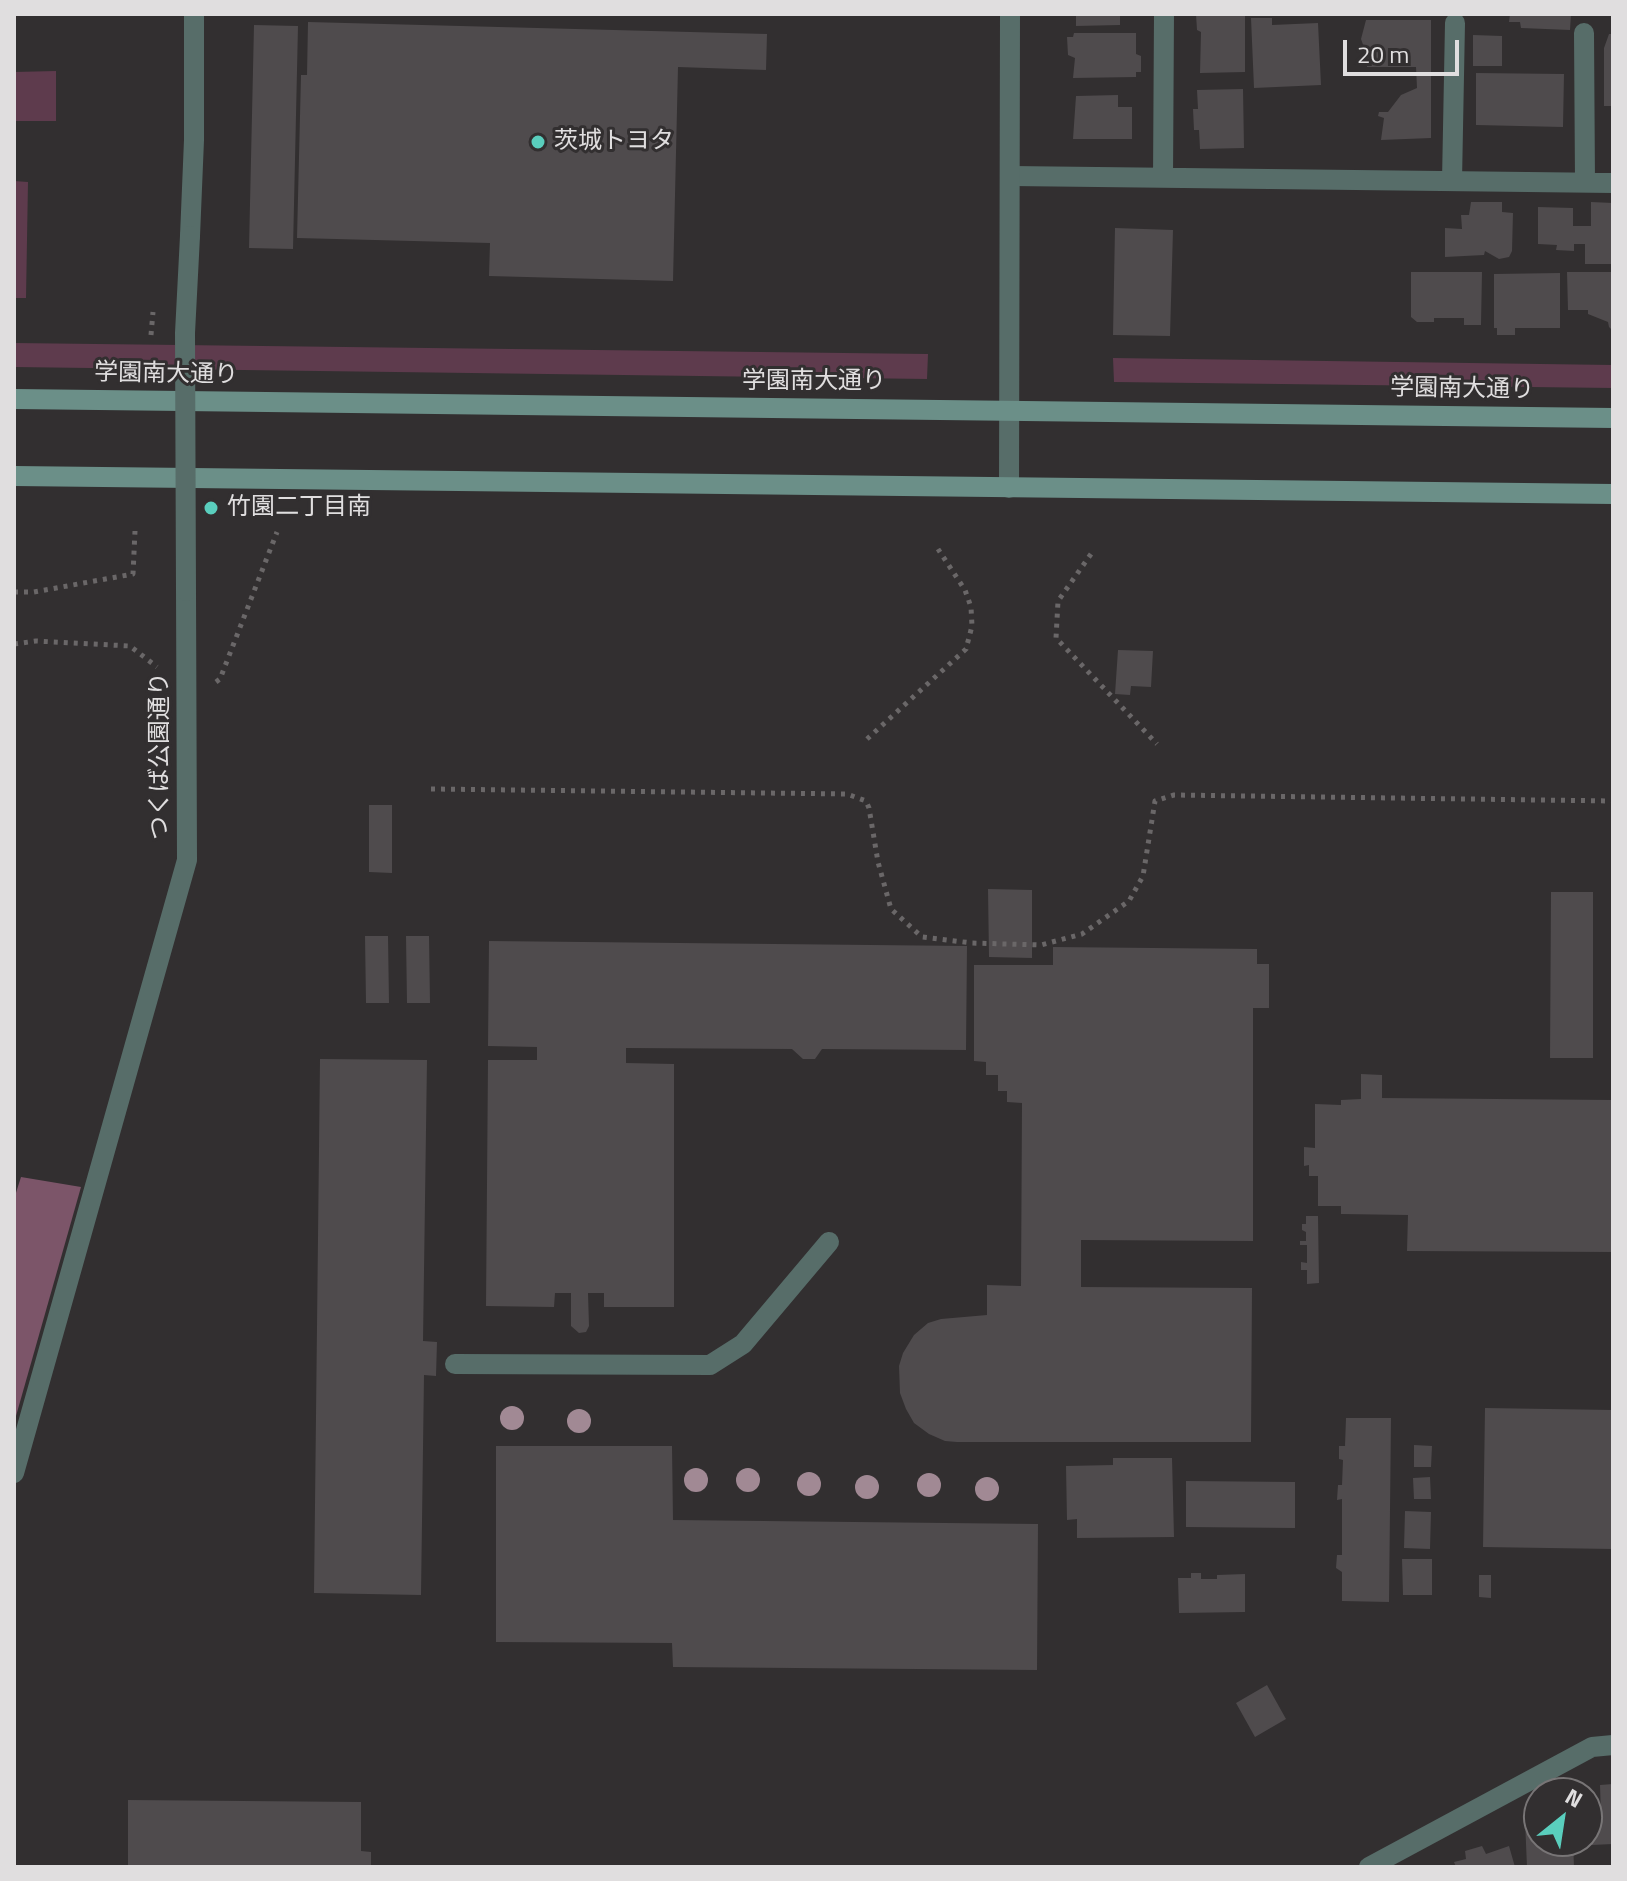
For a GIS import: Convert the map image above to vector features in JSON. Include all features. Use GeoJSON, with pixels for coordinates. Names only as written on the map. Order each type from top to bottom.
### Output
{"type":"FeatureCollection","features":[{"type":"Feature","properties":{"kind":"main road","name":"学園南大通り"},"geometry":{"type":"LineString","coordinates":[[14,399],[1613,418]]}},
{"type":"Feature","properties":{"kind":"main road"},"geometry":{"type":"LineString","coordinates":[[14,476],[1613,494]]}},
{"type":"Feature","properties":{"kind":"street","name":"つくば公園通り"},"geometry":{"type":"LineString","coordinates":[[14,1473],[187,860],[185,333],[194,140],[194,14]]}},
{"type":"Feature","properties":{"kind":"street"},"geometry":{"type":"LineString","coordinates":[[1009,488],[1010,14]]}},
{"type":"Feature","properties":{"kind":"street"},"geometry":{"type":"LineString","coordinates":[[1163,178],[1164,14]]}},
{"type":"Feature","properties":{"kind":"street"},"geometry":{"type":"LineString","coordinates":[[1452,181],[1455,23]]}},
{"type":"Feature","properties":{"kind":"street"},"geometry":{"type":"LineString","coordinates":[[1584,33],[1585,182]]}},
{"type":"Feature","properties":{"kind":"street"},"geometry":{"type":"LineString","coordinates":[[1011,176],[1613,183]]}},
{"type":"Feature","properties":{"kind":"street"},"geometry":{"type":"LineString","coordinates":[[455,1364],[710,1365],[743,1344],[829,1242]]}},
{"type":"Feature","properties":{"kind":"street"},"geometry":{"type":"LineString","coordinates":[[1369,1867],[1592,1747],[1613,1745]]}},
{"type":"Feature","properties":{"kind":"path"},"geometry":{"type":"LineString","coordinates":[[14,592],[34,592],[133,574],[135,531]]}},
{"type":"Feature","properties":{"kind":"path"},"geometry":{"type":"LineString","coordinates":[[186,716],[220,679],[277,532]]}},
{"type":"Feature","properties":{"kind":"path"},"geometry":{"type":"LineString","coordinates":[[867,739],[966,649],[972,626],[971,607],[965,590],[938,549]]}},
{"type":"Feature","properties":{"kind":"path"},"geometry":{"type":"LineString","coordinates":[[1091,554],[1058,601],[1056,638],[1157,744]]}},
{"type":"Feature","properties":{"kind":"path"},"geometry":{"type":"LineString","coordinates":[[14,644],[36,641],[130,646],[186,689]]}},
{"type":"Feature","properties":{"kind":"path"},"geometry":{"type":"LineString","coordinates":[[431,789],[847,794],[866,801],[869,808],[878,862],[891,909],[922,937],[972,943],[1041,945],[1082,934],[1129,901],[1143,876],[1155,801],[1174,795],[1613,801]]}},
{"type":"Feature","properties":{"kind":"shaded area"},"geometry":{"type":"Polygon","coordinates":[[[56,71],[56,121],[14,121],[14,72],[56,71]]]}},
{"type":"Feature","properties":{"kind":"shaded area"},"geometry":{"type":"Polygon","coordinates":[[[14,181],[28,182],[26,298],[14,298],[14,181]]]}},
{"type":"Feature","properties":{"kind":"shaded area"},"geometry":{"type":"Polygon","coordinates":[[[14,343],[928,354],[927,379],[14,367],[14,343]]]}},
{"type":"Feature","properties":{"kind":"shaded area"},"geometry":{"type":"Polygon","coordinates":[[[1113,358],[1613,365],[1613,388],[1114,382],[1113,358]]]}},
{"type":"Feature","properties":{"kind":"shaded area"},"geometry":{"type":"Polygon","coordinates":[[[21,1177],[81,1187],[14,1423],[14,1199],[21,1177]]]}},
{"type":"Feature","properties":{"kind":"building"},"geometry":{"type":"Polygon","coordinates":[[[1076,14],[1120,14],[1120,25],[1076,26],[1076,14]]]}},
{"type":"Feature","properties":{"kind":"building"},"geometry":{"type":"Polygon","coordinates":[[[1196,14],[1245,14],[1245,72],[1200,73],[1201,32],[1197,30],[1196,14]]]}},
{"type":"Feature","properties":{"kind":"building"},"geometry":{"type":"Polygon","coordinates":[[[1510,14],[1571,14],[1570,30],[1521,28],[1520,22],[1509,22],[1510,14]]]}},
{"type":"Feature","properties":{"kind":"building"},"geometry":{"type":"Polygon","coordinates":[[[1251,18],[1272,18],[1272,25],[1318,23],[1321,85],[1254,88],[1251,18]]]}},
{"type":"Feature","properties":{"kind":"building"},"geometry":{"type":"Polygon","coordinates":[[[1366,20],[1431,20],[1431,138],[1381,140],[1384,118],[1378,116],[1379,112],[1388,112],[1401,95],[1417,88],[1416,67],[1367,67],[1361,39],[1366,20]]]}},
{"type":"Feature","properties":{"kind":"building"},"geometry":{"type":"Polygon","coordinates":[[[308,22],[767,34],[766,70],[678,67],[673,281],[489,276],[490,243],[297,238],[301,75],[307,75],[308,22]]]}},
{"type":"Feature","properties":{"kind":"building"},"geometry":{"type":"Polygon","coordinates":[[[254,25],[298,26],[293,249],[249,248],[254,25]]]}},
{"type":"Feature","properties":{"kind":"building"},"geometry":{"type":"Polygon","coordinates":[[[1074,33],[1136,33],[1136,54],[1141,56],[1141,72],[1136,72],[1136,77],[1073,78],[1075,58],[1068,55],[1067,37],[1073,37],[1074,33]]]}},
{"type":"Feature","properties":{"kind":"building"},"geometry":{"type":"Polygon","coordinates":[[[1609,34],[1613,34],[1613,106],[1604,106],[1604,48],[1609,34]]]}},
{"type":"Feature","properties":{"kind":"building"},"geometry":{"type":"Polygon","coordinates":[[[1473,35],[1502,36],[1502,66],[1473,66],[1473,35]]]}},
{"type":"Feature","properties":{"kind":"building"},"geometry":{"type":"Polygon","coordinates":[[[1476,73],[1564,74],[1563,127],[1476,125],[1476,73]]]}},
{"type":"Feature","properties":{"kind":"building"},"geometry":{"type":"Polygon","coordinates":[[[1243,89],[1244,148],[1200,149],[1199,130],[1194,130],[1193,109],[1198,109],[1197,90],[1243,89]]]}},
{"type":"Feature","properties":{"kind":"building"},"geometry":{"type":"Polygon","coordinates":[[[1118,95],[1118,107],[1132,107],[1132,139],[1073,139],[1076,96],[1118,95]]]}},
{"type":"Feature","properties":{"kind":"building"},"geometry":{"type":"Polygon","coordinates":[[[1471,202],[1502,202],[1502,212],[1513,213],[1512,251],[1509,257],[1499,259],[1485,251],[1484,255],[1445,257],[1445,228],[1462,229],[1461,215],[1469,215],[1471,202]]]}},
{"type":"Feature","properties":{"kind":"building"},"geometry":{"type":"Polygon","coordinates":[[[1591,202],[1613,203],[1613,264],[1585,264],[1585,244],[1574,244],[1574,251],[1556,250],[1557,245],[1538,244],[1538,207],[1573,208],[1573,226],[1591,226],[1591,202]]]}},
{"type":"Feature","properties":{"kind":"building"},"geometry":{"type":"Polygon","coordinates":[[[1115,228],[1173,230],[1170,336],[1113,335],[1115,228]]]}},
{"type":"Feature","properties":{"kind":"building"},"geometry":{"type":"Polygon","coordinates":[[[1411,272],[1482,272],[1481,325],[1464,325],[1464,318],[1434,318],[1434,322],[1417,322],[1411,317],[1411,272]]]}},
{"type":"Feature","properties":{"kind":"building"},"geometry":{"type":"Polygon","coordinates":[[[1567,272],[1613,272],[1613,331],[1608,322],[1588,314],[1588,310],[1568,310],[1567,272]]]}},
{"type":"Feature","properties":{"kind":"building"},"geometry":{"type":"Polygon","coordinates":[[[1560,273],[1560,328],[1515,328],[1515,335],[1497,335],[1497,328],[1494,328],[1494,274],[1560,273]]]}},
{"type":"Feature","properties":{"kind":"building"},"geometry":{"type":"Polygon","coordinates":[[[1118,650],[1153,651],[1151,687],[1131,686],[1130,695],[1115,694],[1118,650]]]}},
{"type":"Feature","properties":{"kind":"building"},"geometry":{"type":"Polygon","coordinates":[[[369,805],[392,805],[392,873],[369,872],[369,805]]]}},
{"type":"Feature","properties":{"kind":"building"},"geometry":{"type":"Polygon","coordinates":[[[988,889],[1032,890],[1032,958],[989,957],[988,889]]]}},
{"type":"Feature","properties":{"kind":"building"},"geometry":{"type":"Polygon","coordinates":[[[1551,892],[1593,892],[1593,1058],[1550,1058],[1551,892]]]}},
{"type":"Feature","properties":{"kind":"building"},"geometry":{"type":"Polygon","coordinates":[[[365,936],[388,936],[389,1003],[366,1003],[365,936]]]}},
{"type":"Feature","properties":{"kind":"building"},"geometry":{"type":"Polygon","coordinates":[[[406,936],[429,936],[430,1003],[407,1003],[406,936]]]}},
{"type":"Feature","properties":{"kind":"building"},"geometry":{"type":"Polygon","coordinates":[[[489,941],[967,946],[966,1050],[822,1049],[815,1059],[803,1059],[792,1049],[626,1048],[626,1063],[674,1064],[674,1307],[604,1307],[604,1293],[588,1293],[589,1326],[586,1332],[579,1333],[571,1326],[571,1293],[555,1293],[554,1307],[486,1306],[488,1060],[537,1060],[537,1047],[488,1046],[489,941]]]}},
{"type":"Feature","properties":{"kind":"building"},"geometry":{"type":"Polygon","coordinates":[[[1053,947],[1257,949],[1257,964],[1269,964],[1269,1008],[1253,1008],[1253,1241],[1081,1240],[1081,1287],[1252,1288],[1251,1442],[945,1441],[914,1423],[906,1409],[900,1393],[899,1366],[914,1335],[928,1323],[941,1319],[987,1315],[987,1285],[1021,1286],[1022,1103],[1007,1102],[1007,1091],[998,1091],[998,1075],[986,1075],[986,1062],[974,1061],[974,965],[1053,965],[1053,947]]]}},
{"type":"Feature","properties":{"kind":"building"},"geometry":{"type":"Polygon","coordinates":[[[320,1059],[427,1060],[423,1341],[437,1342],[436,1376],[424,1375],[421,1595],[314,1593],[320,1059]]]}},
{"type":"Feature","properties":{"kind":"building"},"geometry":{"type":"Polygon","coordinates":[[[1361,1074],[1382,1075],[1382,1098],[1613,1100],[1613,1252],[1407,1251],[1408,1215],[1341,1214],[1341,1206],[1318,1206],[1318,1176],[1309,1176],[1309,1165],[1304,1166],[1304,1147],[1315,1148],[1315,1104],[1341,1105],[1341,1100],[1361,1099],[1361,1074]]]}},
{"type":"Feature","properties":{"kind":"building"},"geometry":{"type":"Polygon","coordinates":[[[1306,1216],[1318,1216],[1319,1283],[1307,1284],[1307,1270],[1301,1270],[1301,1262],[1307,1263],[1307,1245],[1300,1245],[1300,1241],[1306,1241],[1302,1224],[1306,1224],[1306,1216]]]}},
{"type":"Feature","properties":{"kind":"building"},"geometry":{"type":"Polygon","coordinates":[[[1485,1408],[1613,1410],[1613,1549],[1483,1547],[1485,1408]]]}},
{"type":"Feature","properties":{"kind":"building"},"geometry":{"type":"Polygon","coordinates":[[[1346,1418],[1391,1418],[1389,1602],[1342,1601],[1342,1572],[1336,1568],[1337,1555],[1342,1555],[1342,1499],[1337,1500],[1338,1485],[1342,1485],[1343,1460],[1339,1459],[1339,1446],[1345,1446],[1346,1418]]]}},
{"type":"Feature","properties":{"kind":"building"},"geometry":{"type":"Polygon","coordinates":[[[1414,1445],[1432,1446],[1431,1467],[1414,1467],[1414,1445]]]}},
{"type":"Feature","properties":{"kind":"building"},"geometry":{"type":"Polygon","coordinates":[[[496,1446],[672,1446],[673,1520],[1038,1524],[1037,1670],[673,1667],[672,1643],[496,1642],[496,1446]]]}},
{"type":"Feature","properties":{"kind":"building"},"geometry":{"type":"Polygon","coordinates":[[[1113,1458],[1172,1458],[1174,1537],[1077,1538],[1077,1519],[1067,1520],[1066,1466],[1113,1465],[1113,1458]]]}},
{"type":"Feature","properties":{"kind":"building"},"geometry":{"type":"Polygon","coordinates":[[[1430,1477],[1431,1499],[1414,1499],[1413,1478],[1430,1477]]]}},
{"type":"Feature","properties":{"kind":"building"},"geometry":{"type":"Polygon","coordinates":[[[1186,1481],[1295,1482],[1295,1528],[1186,1527],[1186,1481]]]}},
{"type":"Feature","properties":{"kind":"building"},"geometry":{"type":"Polygon","coordinates":[[[1405,1511],[1431,1512],[1430,1549],[1404,1548],[1405,1511]]]}},
{"type":"Feature","properties":{"kind":"building"},"geometry":{"type":"Polygon","coordinates":[[[1402,1559],[1432,1559],[1432,1595],[1403,1595],[1402,1559]]]}},
{"type":"Feature","properties":{"kind":"building"},"geometry":{"type":"Polygon","coordinates":[[[1191,1573],[1201,1573],[1201,1579],[1245,1574],[1245,1612],[1179,1613],[1178,1578],[1191,1578],[1191,1573]]]}},
{"type":"Feature","properties":{"kind":"building"},"geometry":{"type":"Polygon","coordinates":[[[1479,1575],[1491,1575],[1491,1598],[1479,1597],[1479,1575]]]}},
{"type":"Feature","properties":{"kind":"building"},"geometry":{"type":"Polygon","coordinates":[[[1267,1685],[1286,1719],[1255,1737],[1236,1703],[1267,1685]]]}},
{"type":"Feature","properties":{"kind":"building"},"geometry":{"type":"Polygon","coordinates":[[[1613,1784],[1613,1844],[1603,1844],[1603,1785],[1613,1784]]]}},
{"type":"Feature","properties":{"kind":"building"},"geometry":{"type":"Polygon","coordinates":[[[128,1800],[361,1802],[361,1851],[371,1852],[371,1867],[128,1867],[128,1800]]]}},
{"type":"Feature","properties":{"kind":"building"},"geometry":{"type":"Polygon","coordinates":[[[1482,1846],[1486,1854],[1509,1846],[1515,1867],[1456,1867],[1454,1862],[1466,1859],[1465,1851],[1482,1846]]]}},
{"type":"Feature","properties":{"kind":"building"},"geometry":{"type":"Polygon","coordinates":[[[1527,1857],[1574,1857],[1574,1867],[1527,1867],[1527,1857]]]}},
{"type":"Feature","properties":{"kind":"place","name":"茨城トヨタ"},"geometry":{"type":"Point","coordinates":[538,142]}},
{"type":"Feature","properties":{"kind":"place","name":"竹園二丁目南"},"geometry":{"type":"Point","coordinates":[211,508]}}]}
